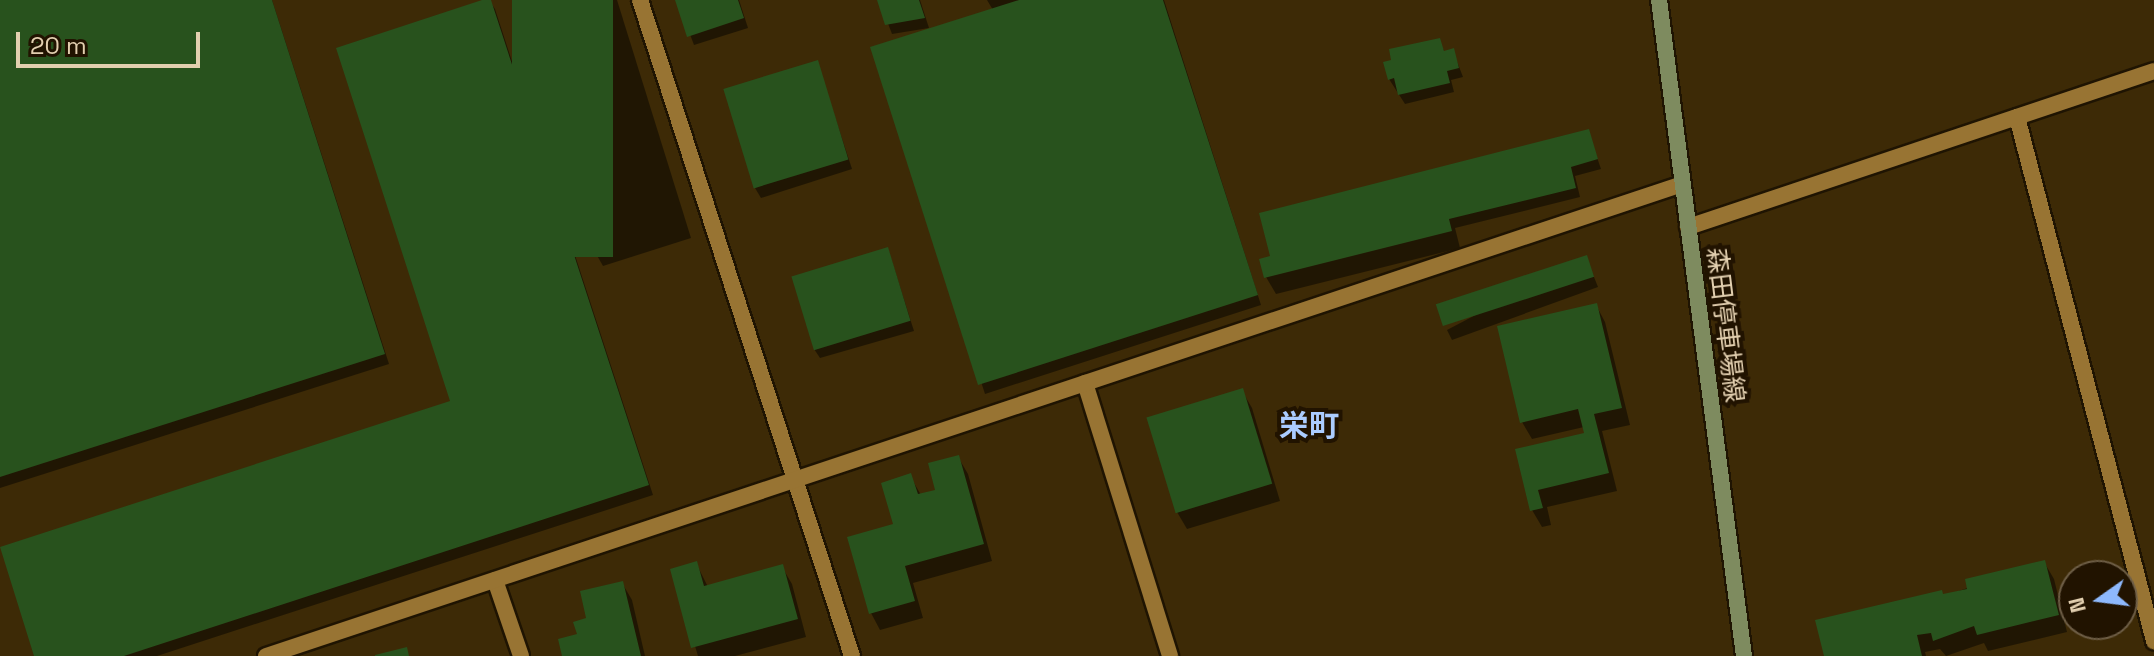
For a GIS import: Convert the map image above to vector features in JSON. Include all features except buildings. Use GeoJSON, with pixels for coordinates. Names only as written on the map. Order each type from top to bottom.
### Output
{"type":"FeatureCollection","features":[{"type":"Feature","properties":{"kind":"main road","name":"森田停車場線"},"geometry":{"type":"LineString","coordinates":[[1659,0],[1744,656]]}},
{"type":"Feature","properties":{"kind":"street"},"geometry":{"type":"LineString","coordinates":[[640,0],[852,656]]}},
{"type":"Feature","properties":{"kind":"street"},"geometry":{"type":"LineString","coordinates":[[1688,227],[2154,71]]}},
{"type":"Feature","properties":{"kind":"street"},"geometry":{"type":"LineString","coordinates":[[2017,117],[2154,641]]}},
{"type":"Feature","properties":{"kind":"street"},"geometry":{"type":"LineString","coordinates":[[266,656],[1682,184]]}},
{"type":"Feature","properties":{"kind":"street"},"geometry":{"type":"LineString","coordinates":[[1085,383],[1170,656]]}},
{"type":"Feature","properties":{"kind":"street"},"geometry":{"type":"LineString","coordinates":[[495,580],[521,656]]}},
{"type":"Feature","properties":{"kind":"district","name":"栄町"},"geometry":{"type":"Point","coordinates":[1309,426]}}]}
